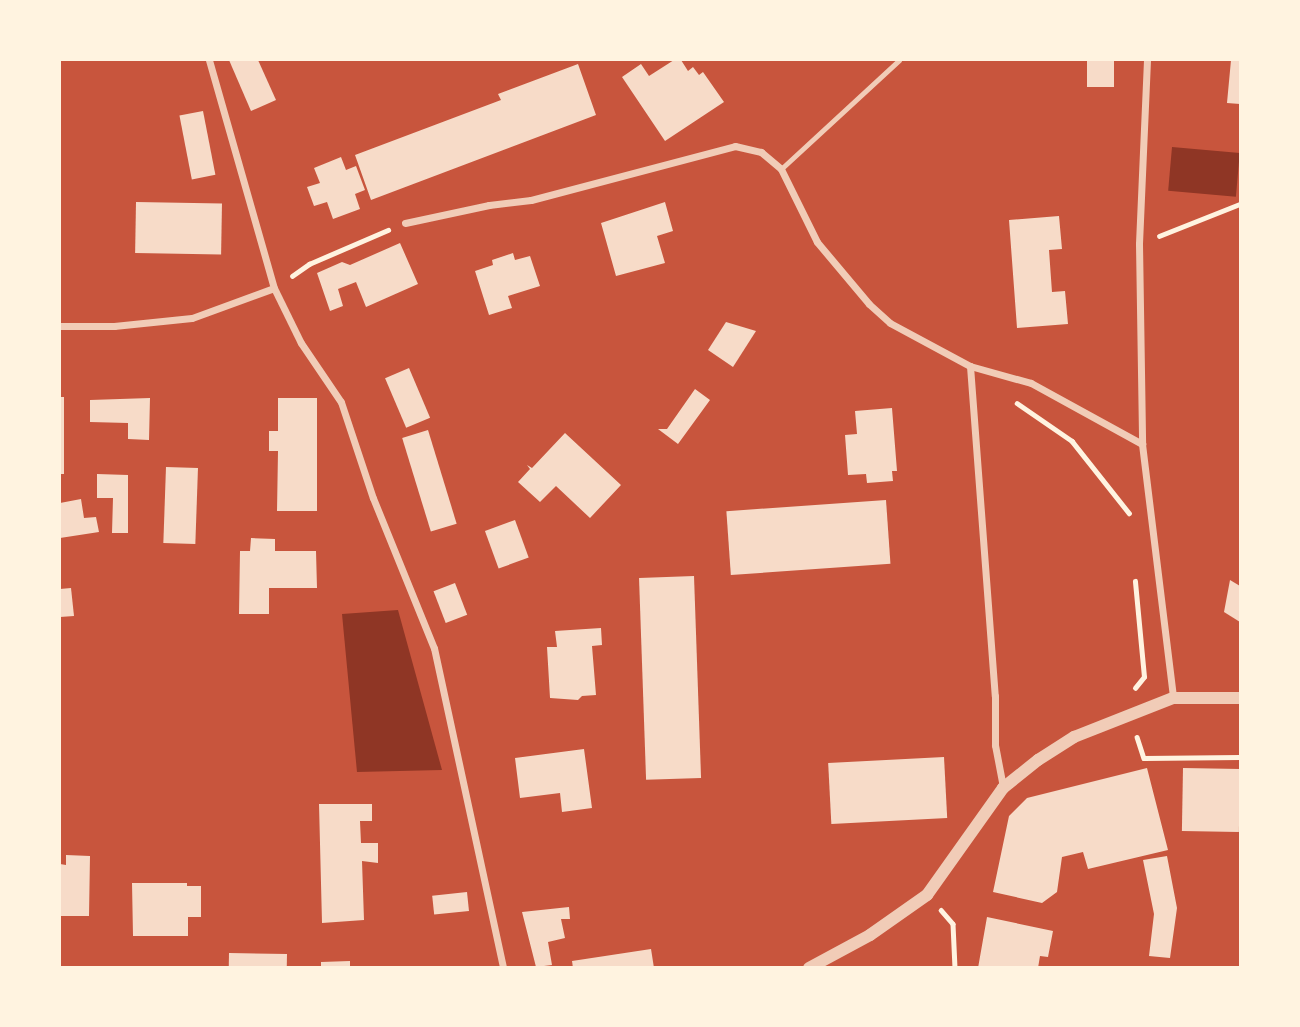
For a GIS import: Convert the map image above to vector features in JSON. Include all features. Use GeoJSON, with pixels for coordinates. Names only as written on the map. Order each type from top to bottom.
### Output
{"type":"FeatureCollection","features":[{"type":"Feature","properties":{"kind":"street"},"geometry":{"type":"LineString","coordinates":[[209,60],[274,288],[301,342],[341,402],[373,498],[434,648],[503,968]]}},
{"type":"Feature","properties":{"kind":"street"},"geometry":{"type":"LineString","coordinates":[[1147,60],[1139,244],[1142,444],[1173,698]]}},
{"type":"Feature","properties":{"kind":"street"},"geometry":{"type":"LineString","coordinates":[[405,223],[489,205],[531,200],[736,146],[761,152],[781,169],[817,242],[869,304],[890,323],[970,366],[1031,383],[1142,444]]}},
{"type":"Feature","properties":{"kind":"street"},"geometry":{"type":"LineString","coordinates":[[60,326],[114,326],[192,318],[274,288]]}},
{"type":"Feature","properties":{"kind":"street"},"geometry":{"type":"LineString","coordinates":[[970,366],[995,696],[995,745],[1003,788]]}},
{"type":"Feature","properties":{"kind":"street"},"geometry":{"type":"LineString","coordinates":[[809,968],[870,935],[927,895],[1003,788],[1038,760],[1074,737],[1173,698],[1241,698]]}},
{"type":"Feature","properties":{"kind":"lane"},"geometry":{"type":"LineString","coordinates":[[781,169],[900,60]]}},
{"type":"Feature","properties":{"kind":"path"},"geometry":{"type":"LineString","coordinates":[[1139,244],[1241,204]]}},
{"type":"Feature","properties":{"kind":"path"},"geometry":{"type":"LineString","coordinates":[[274,288],[309,264],[405,223]]}},
{"type":"Feature","properties":{"kind":"path"},"geometry":{"type":"LineString","coordinates":[[972,391],[1020,404],[1072,441],[1129,513],[1130,527]]}},
{"type":"Feature","properties":{"kind":"path"},"geometry":{"type":"LineString","coordinates":[[1132,691],[1144,677],[1134,568]]}},
{"type":"Feature","properties":{"kind":"path"},"geometry":{"type":"LineString","coordinates":[[1136,733],[1144,758],[1241,757]]}},
{"type":"Feature","properties":{"kind":"path"},"geometry":{"type":"LineString","coordinates":[[927,895],[953,923],[955,968]]}},
{"type":"Feature","properties":{"kind":"shaded area"},"geometry":{"type":"Polygon","coordinates":[[[1172,147],[1240,153],[1236,197],[1168,191],[1172,147]]]}},
{"type":"Feature","properties":{"kind":"shaded area"},"geometry":{"type":"Polygon","coordinates":[[[398,610],[442,770],[357,772],[342,614],[398,610]]]}},
{"type":"Feature","properties":{"kind":"building"},"geometry":{"type":"Polygon","coordinates":[[[229,60],[258,60],[276,100],[251,111],[229,60]]]}},
{"type":"Feature","properties":{"kind":"building"},"geometry":{"type":"Polygon","coordinates":[[[674,60],[681,60],[688,71],[693,67],[699,75],[703,72],[724,102],[665,141],[622,77],[641,64],[649,76],[674,60]]]}},
{"type":"Feature","properties":{"kind":"building"},"geometry":{"type":"Polygon","coordinates":[[[1087,60],[1114,60],[1114,87],[1087,87],[1087,60]]]}},
{"type":"Feature","properties":{"kind":"building"},"geometry":{"type":"Polygon","coordinates":[[[1231,60],[1240,60],[1240,104],[1227,103],[1231,60]]]}},
{"type":"Feature","properties":{"kind":"building"},"geometry":{"type":"Polygon","coordinates":[[[578,64],[596,115],[371,200],[355,155],[501,100],[498,94],[578,64]]]}},
{"type":"Feature","properties":{"kind":"building"},"geometry":{"type":"Polygon","coordinates":[[[203,111],[215,175],[192,179],[179,116],[203,111]]]}},
{"type":"Feature","properties":{"kind":"building"},"geometry":{"type":"Polygon","coordinates":[[[341,157],[346,170],[356,166],[365,190],[355,194],[360,209],[333,219],[327,202],[314,206],[307,187],[320,183],[314,168],[341,157]]]}},
{"type":"Feature","properties":{"kind":"building"},"geometry":{"type":"Polygon","coordinates":[[[136,202],[222,204],[221,254],[135,253],[136,202]]]}},
{"type":"Feature","properties":{"kind":"building"},"geometry":{"type":"Polygon","coordinates":[[[665,202],[673,231],[657,236],[665,263],[616,276],[601,223],[665,202]]]}},
{"type":"Feature","properties":{"kind":"building"},"geometry":{"type":"Polygon","coordinates":[[[1059,216],[1062,249],[1049,250],[1052,292],[1065,291],[1068,324],[1017,328],[1009,220],[1059,216]]]}},
{"type":"Feature","properties":{"kind":"building"},"geometry":{"type":"Polygon","coordinates":[[[400,243],[418,284],[366,307],[356,282],[338,289],[343,306],[330,311],[317,273],[342,262],[350,265],[400,243]]]}},
{"type":"Feature","properties":{"kind":"building"},"geometry":{"type":"Polygon","coordinates":[[[513,253],[515,260],[530,256],[540,286],[508,296],[512,308],[489,315],[475,271],[493,265],[492,260],[513,253]]]}},
{"type":"Feature","properties":{"kind":"building"},"geometry":{"type":"Polygon","coordinates":[[[726,322],[756,331],[733,367],[708,350],[726,322]]]}},
{"type":"Feature","properties":{"kind":"building"},"geometry":{"type":"Polygon","coordinates":[[[409,368],[430,418],[406,428],[385,378],[409,368]]]}},
{"type":"Feature","properties":{"kind":"building"},"geometry":{"type":"Polygon","coordinates":[[[695,389],[710,400],[678,444],[658,429],[667,429],[695,389]]]}},
{"type":"Feature","properties":{"kind":"building"},"geometry":{"type":"Polygon","coordinates":[[[60,397],[64,397],[64,474],[60,474],[60,397]]]}},
{"type":"Feature","properties":{"kind":"building"},"geometry":{"type":"Polygon","coordinates":[[[150,398],[149,440],[128,439],[128,423],[90,422],[90,400],[150,398]]]}},
{"type":"Feature","properties":{"kind":"building"},"geometry":{"type":"Polygon","coordinates":[[[278,398],[317,398],[317,511],[277,511],[278,451],[269,451],[269,431],[278,431],[278,398]]]}},
{"type":"Feature","properties":{"kind":"building"},"geometry":{"type":"Polygon","coordinates":[[[892,408],[897,471],[892,471],[893,481],[867,483],[866,474],[848,475],[845,435],[857,434],[855,411],[892,408]]]}},
{"type":"Feature","properties":{"kind":"building"},"geometry":{"type":"Polygon","coordinates":[[[428,430],[457,524],[431,532],[402,438],[428,430]]]}},
{"type":"Feature","properties":{"kind":"building"},"geometry":{"type":"Polygon","coordinates":[[[565,433],[621,485],[590,518],[556,486],[540,502],[518,482],[530,469],[527,465],[532,468],[565,433]]]}},
{"type":"Feature","properties":{"kind":"building"},"geometry":{"type":"Polygon","coordinates":[[[166,467],[198,468],[195,544],[163,543],[166,467]]]}},
{"type":"Feature","properties":{"kind":"building"},"geometry":{"type":"Polygon","coordinates":[[[97,474],[128,475],[128,533],[112,533],[113,498],[97,498],[97,474]]]}},
{"type":"Feature","properties":{"kind":"building"},"geometry":{"type":"Polygon","coordinates":[[[81,499],[84,518],[96,517],[99,532],[60,538],[60,503],[81,499]]]}},
{"type":"Feature","properties":{"kind":"building"},"geometry":{"type":"Polygon","coordinates":[[[886,500],[890,564],[731,575],[726,511],[886,500]]]}},
{"type":"Feature","properties":{"kind":"building"},"geometry":{"type":"Polygon","coordinates":[[[515,520],[529,558],[499,569],[485,531],[515,520]]]}},
{"type":"Feature","properties":{"kind":"building"},"geometry":{"type":"Polygon","coordinates":[[[251,538],[275,539],[275,551],[316,551],[317,588],[269,588],[269,614],[239,614],[240,551],[250,551],[251,538]]]}},
{"type":"Feature","properties":{"kind":"building"},"geometry":{"type":"Polygon","coordinates":[[[694,576],[701,778],[646,780],[639,578],[694,576]]]}},
{"type":"Feature","properties":{"kind":"building"},"geometry":{"type":"Polygon","coordinates":[[[1230,580],[1240,586],[1240,622],[1224,612],[1230,580]]]}},
{"type":"Feature","properties":{"kind":"building"},"geometry":{"type":"Polygon","coordinates":[[[455,583],[467,615],[446,623],[434,591],[455,583]]]}},
{"type":"Feature","properties":{"kind":"building"},"geometry":{"type":"Polygon","coordinates":[[[71,588],[74,616],[60,617],[60,589],[71,588]]]}},
{"type":"Feature","properties":{"kind":"building"},"geometry":{"type":"Polygon","coordinates":[[[601,628],[602,645],[592,646],[596,695],[582,696],[578,700],[550,698],[547,647],[557,647],[555,631],[601,628]]]}},
{"type":"Feature","properties":{"kind":"building"},"geometry":{"type":"Polygon","coordinates":[[[584,749],[592,808],[562,812],[560,793],[520,798],[515,758],[584,749]]]}},
{"type":"Feature","properties":{"kind":"building"},"geometry":{"type":"Polygon","coordinates":[[[944,757],[947,818],[831,824],[828,763],[944,757]]]}},
{"type":"Feature","properties":{"kind":"building"},"geometry":{"type":"Polygon","coordinates":[[[1147,768],[1168,850],[1088,869],[1083,852],[1062,857],[1057,892],[1042,903],[993,892],[1009,816],[1027,798],[1147,768]]]}},
{"type":"Feature","properties":{"kind":"building"},"geometry":{"type":"Polygon","coordinates":[[[1183,768],[1240,769],[1239,832],[1182,831],[1183,768]]]}},
{"type":"Feature","properties":{"kind":"building"},"geometry":{"type":"Polygon","coordinates":[[[319,804],[372,804],[372,821],[360,821],[361,843],[378,843],[378,863],[362,861],[364,920],[322,923],[319,804]]]}},
{"type":"Feature","properties":{"kind":"building"},"geometry":{"type":"Polygon","coordinates":[[[66,855],[90,856],[89,916],[60,916],[60,864],[66,865],[66,855]]]}},
{"type":"Feature","properties":{"kind":"building"},"geometry":{"type":"Polygon","coordinates":[[[1167,856],[1177,908],[1170,958],[1149,956],[1154,914],[1143,860],[1167,856]]]}},
{"type":"Feature","properties":{"kind":"building"},"geometry":{"type":"Polygon","coordinates":[[[132,883],[187,883],[187,886],[201,886],[201,917],[188,917],[188,936],[133,936],[132,883]]]}},
{"type":"Feature","properties":{"kind":"building"},"geometry":{"type":"Polygon","coordinates":[[[467,892],[469,911],[434,915],[432,896],[467,892]]]}},
{"type":"Feature","properties":{"kind":"building"},"geometry":{"type":"Polygon","coordinates":[[[569,907],[570,919],[561,919],[565,938],[548,942],[552,965],[536,967],[522,912],[569,907]]]}},
{"type":"Feature","properties":{"kind":"building"},"geometry":{"type":"Polygon","coordinates":[[[987,917],[1053,931],[1048,957],[1040,956],[1038,968],[978,968],[987,917]]]}},
{"type":"Feature","properties":{"kind":"building"},"geometry":{"type":"Polygon","coordinates":[[[651,949],[654,968],[573,968],[572,961],[651,949]]]}},
{"type":"Feature","properties":{"kind":"building"},"geometry":{"type":"Polygon","coordinates":[[[229,953],[287,954],[287,968],[229,968],[229,953]]]}},
{"type":"Feature","properties":{"kind":"building"},"geometry":{"type":"Polygon","coordinates":[[[350,961],[350,968],[321,968],[321,962],[350,961]]]}}]}
